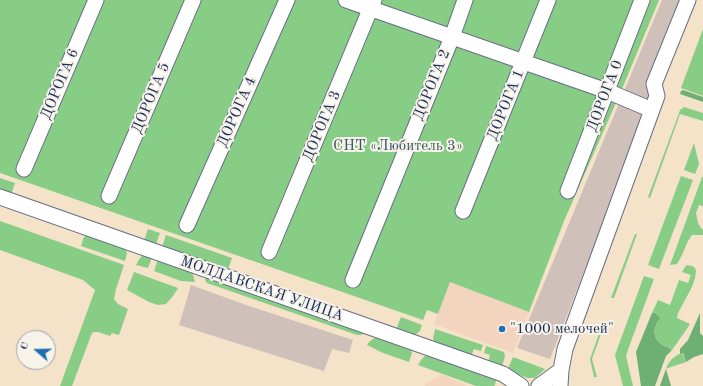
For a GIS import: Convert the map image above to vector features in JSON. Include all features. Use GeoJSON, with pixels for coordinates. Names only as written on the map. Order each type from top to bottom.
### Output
{"type":"FeatureCollection","features":[{"type":"Feature","properties":{"kind":"street","name":"ДОРОГА 6"},"geometry":{"type":"LineString","coordinates":[[24,169],[96,0]]}},
{"type":"Feature","properties":{"kind":"street","name":"ДОРОГА 5"},"geometry":{"type":"LineString","coordinates":[[109,196],[193,0]]}},
{"type":"Feature","properties":{"kind":"street","name":"ДОРОГА 4"},"geometry":{"type":"LineString","coordinates":[[188,225],[287,0]]}},
{"type":"Feature","properties":{"kind":"street"},"geometry":{"type":"LineString","coordinates":[[346,0],[373,4],[452,37],[607,91],[652,110]]}},
{"type":"Feature","properties":{"kind":"street","name":"ДОРОГА 2"},"geometry":{"type":"LineString","coordinates":[[353,280],[452,37],[465,0]]}},
{"type":"Feature","properties":{"kind":"street","name":"ДОРОГА 1"},"geometry":{"type":"LineString","coordinates":[[463,211],[548,0]]}},
{"type":"Feature","properties":{"kind":"street","name":"ДОРОГА 0"},"geometry":{"type":"LineString","coordinates":[[568,191],[642,0]]}},
{"type":"Feature","properties":{"kind":"street"},"geometry":{"type":"LineString","coordinates":[[560,386],[565,348],[657,96],[654,84],[688,0]]}},
{"type":"Feature","properties":{"kind":"street","name":"ДОРОГА 3"},"geometry":{"type":"LineString","coordinates":[[269,252],[373,4]]}},
{"type":"Feature","properties":{"kind":"street","name":"МОЛДАВСКАЯ УЛИЦА"},"geometry":{"type":"LineString","coordinates":[[0,197],[503,374],[521,386]]}},
{"type":"Feature","properties":{"kind":"street"},"geometry":{"type":"LineString","coordinates":[[538,386],[561,370]]}},
{"type":"Feature","properties":{"kind":"shaded area"},"geometry":{"type":"Polygon","coordinates":[[[662,0],[690,0],[550,359],[517,348],[662,0]]]}},
{"type":"Feature","properties":{"kind":"shaded area"},"geometry":{"type":"Polygon","coordinates":[[[450,282],[529,312],[513,353],[434,324],[450,282]]]}},
{"type":"Feature","properties":{"kind":"shaded area"},"geometry":{"type":"Polygon","coordinates":[[[191,285],[246,305],[353,340],[349,353],[332,349],[324,371],[179,325],[191,285]]]}},
{"type":"Feature","properties":{"kind":"shaded area"},"geometry":{"type":"Polygon","coordinates":[[[442,375],[468,386],[425,386],[425,384],[442,375]]]}},
{"type":"Feature","properties":{"kind":"green space","name":"СНТ «Любитель 3»"},"geometry":{"type":"Polygon","coordinates":[[[0,0],[659,0],[564,221],[529,312],[450,282],[438,314],[427,310],[423,320],[0,173],[0,0]]]}},
{"type":"Feature","properties":{"kind":"green space"},"geometry":{"type":"Polygon","coordinates":[[[703,29],[703,96],[681,88],[703,29]]]}},
{"type":"Feature","properties":{"kind":"green space"},"geometry":{"type":"Polygon","coordinates":[[[683,90],[703,97],[703,102],[680,94],[683,90]]]}},
{"type":"Feature","properties":{"kind":"green space"},"geometry":{"type":"Polygon","coordinates":[[[684,107],[703,113],[703,121],[680,114],[650,198],[648,197],[680,110],[684,107]]]}},
{"type":"Feature","properties":{"kind":"green space"},"geometry":{"type":"Polygon","coordinates":[[[694,143],[699,164],[695,174],[684,170],[694,143]]]}},
{"type":"Feature","properties":{"kind":"green space"},"geometry":{"type":"Polygon","coordinates":[[[681,176],[693,180],[659,269],[648,265],[681,176]]]}},
{"type":"Feature","properties":{"kind":"green space"},"geometry":{"type":"Polygon","coordinates":[[[702,177],[703,206],[699,205],[696,213],[698,223],[703,230],[703,235],[692,235],[677,264],[670,265],[702,177]]]}},
{"type":"Feature","properties":{"kind":"green space"},"geometry":{"type":"Polygon","coordinates":[[[0,178],[15,183],[12,192],[9,193],[0,191],[0,178]]]}},
{"type":"Feature","properties":{"kind":"green space"},"geometry":{"type":"Polygon","coordinates":[[[0,221],[124,265],[114,299],[118,304],[128,309],[119,335],[112,333],[110,336],[98,332],[92,333],[72,386],[60,386],[95,290],[83,280],[0,250],[0,221]]]}},
{"type":"Feature","properties":{"kind":"green space"},"geometry":{"type":"Polygon","coordinates":[[[148,229],[160,233],[156,244],[145,241],[148,229]]]}},
{"type":"Feature","properties":{"kind":"green space"},"geometry":{"type":"Polygon","coordinates":[[[635,234],[637,234],[614,298],[611,298],[635,234]]]}},
{"type":"Feature","properties":{"kind":"green space"},"geometry":{"type":"Polygon","coordinates":[[[87,235],[125,248],[127,253],[125,261],[81,246],[83,239],[87,235]]]}},
{"type":"Feature","properties":{"kind":"green space"},"geometry":{"type":"Polygon","coordinates":[[[166,235],[232,258],[229,267],[227,269],[162,247],[166,235]]]}},
{"type":"Feature","properties":{"kind":"green space"},"geometry":{"type":"Polygon","coordinates":[[[143,255],[152,257],[148,268],[136,265],[143,255]]]}},
{"type":"Feature","properties":{"kind":"green space"},"geometry":{"type":"Polygon","coordinates":[[[158,259],[192,272],[195,282],[181,281],[154,271],[158,259]]]}},
{"type":"Feature","properties":{"kind":"green space"},"geometry":{"type":"Polygon","coordinates":[[[687,265],[695,268],[695,278],[677,318],[690,324],[672,350],[662,345],[656,339],[654,331],[657,322],[655,314],[652,313],[658,300],[670,305],[679,280],[688,283],[691,275],[682,272],[687,265]]]}},
{"type":"Feature","properties":{"kind":"green space"},"geometry":{"type":"Polygon","coordinates":[[[134,272],[178,288],[166,304],[158,305],[149,302],[127,290],[134,272]]]}},
{"type":"Feature","properties":{"kind":"green space"},"geometry":{"type":"Polygon","coordinates":[[[206,275],[365,333],[357,335],[207,283],[205,280],[206,275]]]}},
{"type":"Feature","properties":{"kind":"green space"},"geometry":{"type":"Polygon","coordinates":[[[644,276],[654,279],[626,356],[633,386],[623,386],[615,355],[644,276]]]}},
{"type":"Feature","properties":{"kind":"green space"},"geometry":{"type":"Polygon","coordinates":[[[652,313],[655,313],[660,318],[654,331],[656,339],[662,345],[672,350],[666,356],[655,386],[641,386],[636,352],[652,313]]]}},
{"type":"Feature","properties":{"kind":"green space"},"geometry":{"type":"Polygon","coordinates":[[[700,313],[700,333],[703,336],[703,354],[686,362],[683,353],[680,354],[680,349],[688,340],[700,313]]]}},
{"type":"Feature","properties":{"kind":"green space"},"geometry":{"type":"Polygon","coordinates":[[[401,317],[422,325],[420,331],[415,335],[396,330],[401,317]]]}},
{"type":"Feature","properties":{"kind":"green space"},"geometry":{"type":"Polygon","coordinates":[[[435,329],[483,345],[481,351],[474,349],[471,356],[435,342],[433,339],[435,329]]]}},
{"type":"Feature","properties":{"kind":"green space"},"geometry":{"type":"Polygon","coordinates":[[[599,334],[601,334],[592,359],[597,377],[594,377],[590,359],[599,334]]]}},
{"type":"Feature","properties":{"kind":"green space"},"geometry":{"type":"Polygon","coordinates":[[[377,336],[411,348],[412,353],[409,362],[383,353],[367,345],[377,336]]]}},
{"type":"Feature","properties":{"kind":"green space"},"geometry":{"type":"Polygon","coordinates":[[[486,346],[504,352],[505,356],[502,367],[488,362],[490,355],[484,353],[486,346]]]}},
{"type":"Feature","properties":{"kind":"green space"},"geometry":{"type":"Polygon","coordinates":[[[682,353],[686,362],[666,369],[672,359],[682,353]]]}},
{"type":"Feature","properties":{"kind":"green space"},"geometry":{"type":"Polygon","coordinates":[[[430,354],[497,376],[495,385],[476,386],[418,365],[425,356],[430,354]]]}},
{"type":"Feature","properties":{"kind":"green space"},"geometry":{"type":"Polygon","coordinates":[[[513,357],[545,369],[535,378],[528,378],[507,371],[513,357]]]}},
{"type":"Feature","properties":{"kind":"green space"},"geometry":{"type":"Polygon","coordinates":[[[666,369],[671,386],[660,386],[663,377],[666,369]]]}},
{"type":"Feature","properties":{"kind":"place","name":"\"1000 мелочей\""},"geometry":{"type":"Point","coordinates":[502,329]}}]}
